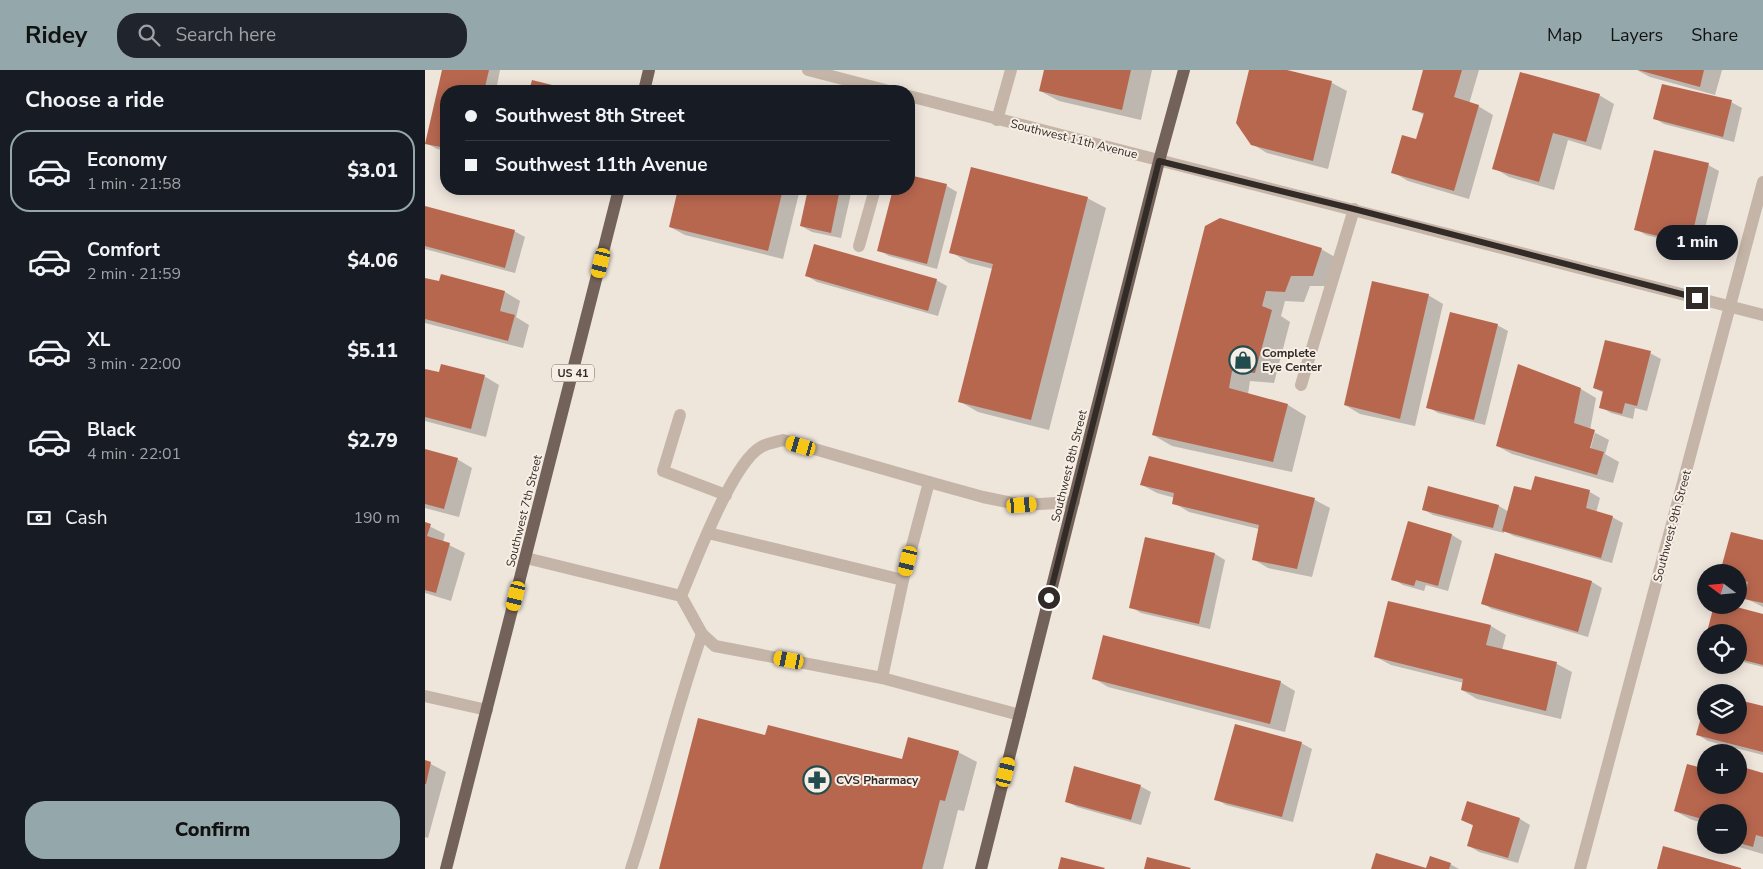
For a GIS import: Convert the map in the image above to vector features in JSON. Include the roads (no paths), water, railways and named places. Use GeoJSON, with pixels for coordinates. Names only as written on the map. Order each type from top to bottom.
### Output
{"type":"FeatureCollection","features":[{"type":"Feature","properties":{"kind":"main road"},"geometry":{"type":"LineString","coordinates":[[645,85],[649,70]]}},
{"type":"Feature","properties":{"kind":"main road","name":"Southwest 8th Street"},"geometry":{"type":"LineString","coordinates":[[981,869],[1159,161],[1184,70]]}},
{"type":"Feature","properties":{"kind":"main road","name":"Southwest 7th Street"},"geometry":{"type":"LineString","coordinates":[[446,869],[617,195]]}},
{"type":"Feature","properties":{"kind":"street"},"geometry":{"type":"LineString","coordinates":[[808,70],[866,85]]}},
{"type":"Feature","properties":{"kind":"street"},"geometry":{"type":"LineString","coordinates":[[997,120],[1011,70]]}},
{"type":"Feature","properties":{"kind":"street","name":"Southwest 11th Avenue"},"geometry":{"type":"LineString","coordinates":[[915,98],[1763,314]]}},
{"type":"Feature","properties":{"kind":"street","name":"Southwest 9th Street"},"geometry":{"type":"LineString","coordinates":[[1580,869],[1763,182]]}},
{"type":"Feature","properties":{"kind":"street"},"geometry":{"type":"LineString","coordinates":[[859,246],[873,195]]}},
{"type":"Feature","properties":{"kind":"street"},"geometry":{"type":"LineString","coordinates":[[1301,385],[1354,209]]}},
{"type":"Feature","properties":{"kind":"street"},"geometry":{"type":"LineString","coordinates":[[680,415],[663,470],[726,495]]}},
{"type":"Feature","properties":{"kind":"street"},"geometry":{"type":"LineString","coordinates":[[681,596],[708,533],[741,466],[761,447],[783,440],[983,497],[1022,505],[1074,502]]}},
{"type":"Feature","properties":{"kind":"street"},"geometry":{"type":"LineString","coordinates":[[882,678],[903,580],[929,482]]}},
{"type":"Feature","properties":{"kind":"street"},"geometry":{"type":"LineString","coordinates":[[708,533],[903,580]]}},
{"type":"Feature","properties":{"kind":"street"},"geometry":{"type":"LineString","coordinates":[[526,558],[681,596],[702,634],[715,646],[882,678],[1020,715]]}},
{"type":"Feature","properties":{"kind":"street"},"geometry":{"type":"LineString","coordinates":[[631,869],[645,828],[684,686],[702,634]]}},
{"type":"Feature","properties":{"kind":"street"},"geometry":{"type":"LineString","coordinates":[[425,696],[487,710]]}},
{"type":"Feature","properties":{"kind":"place","name":"Complete Eye Center"},"geometry":{"type":"Point","coordinates":[1243,360]}},
{"type":"Feature","properties":{"kind":"place","name":"CVS Pharmacy"},"geometry":{"type":"Point","coordinates":[817,780]}}]}
